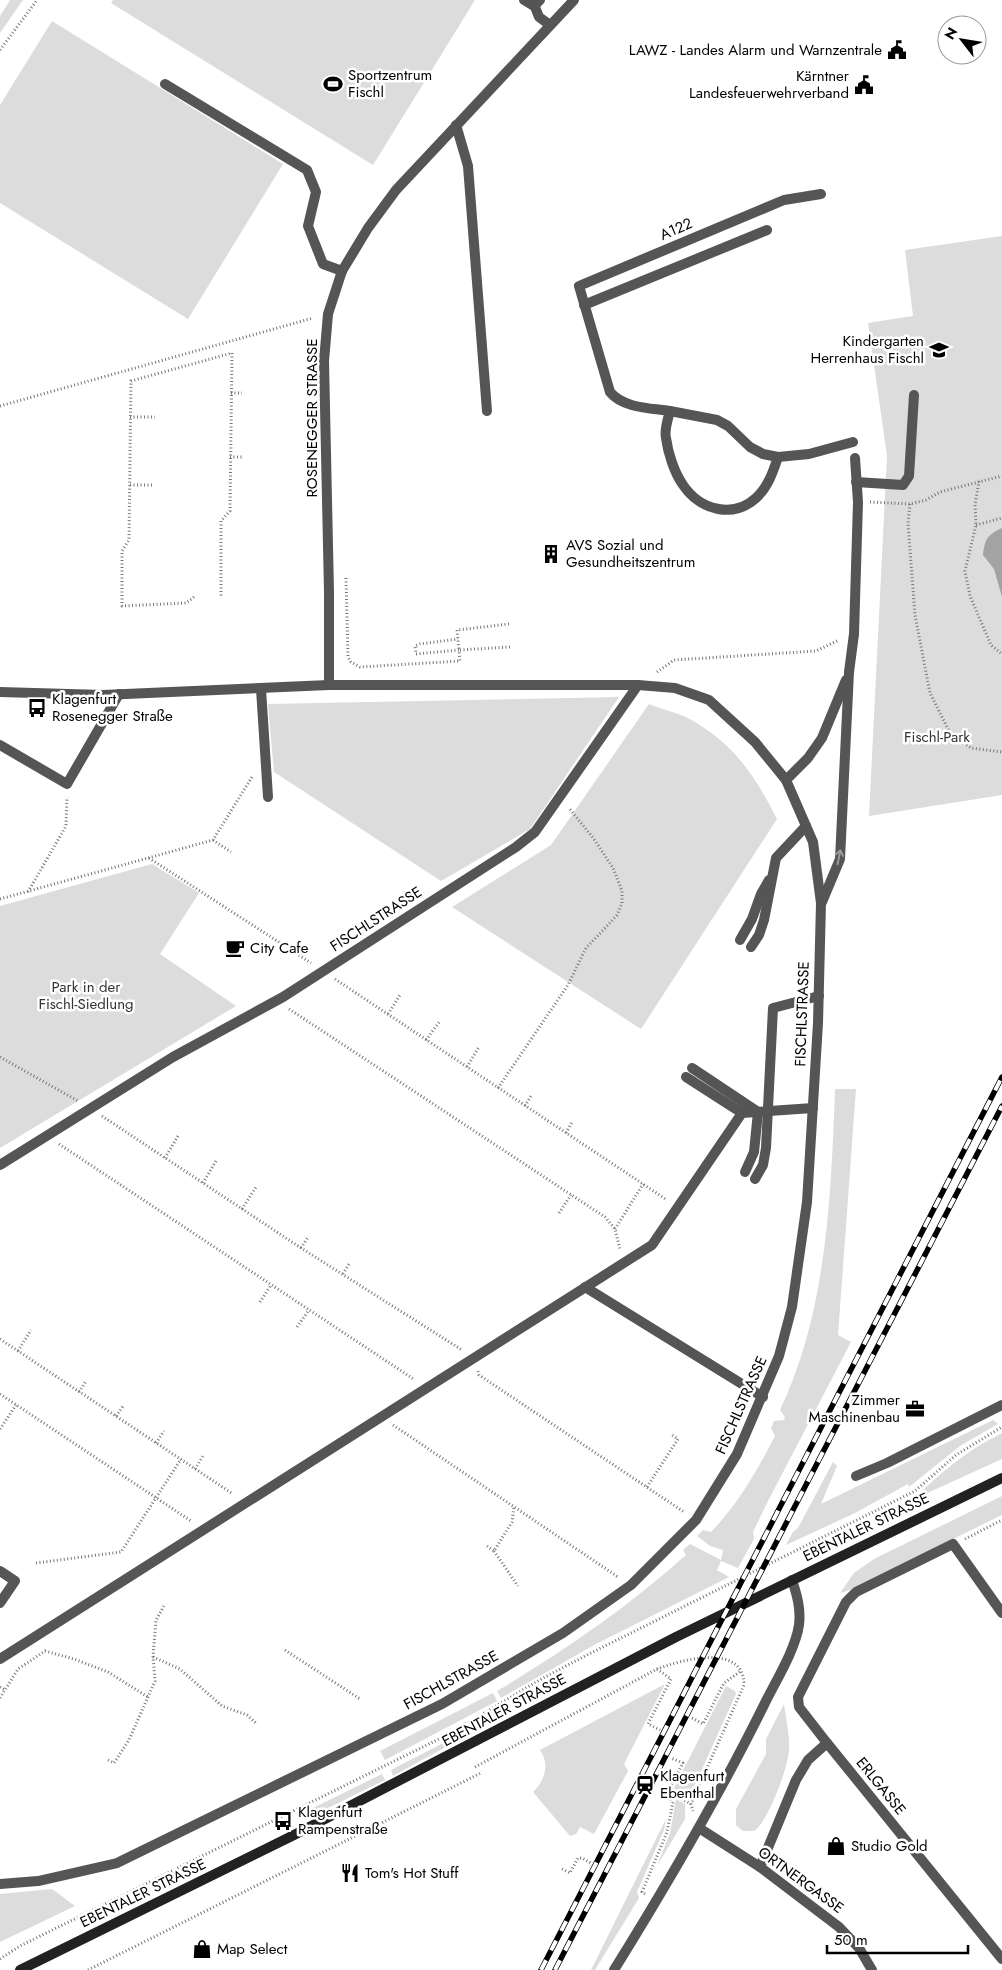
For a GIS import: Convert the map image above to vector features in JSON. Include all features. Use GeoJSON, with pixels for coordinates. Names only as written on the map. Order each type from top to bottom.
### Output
{"type":"FeatureCollection","features":[{"type":"Feature","properties":{"kind":"main road","name":"EBENTALER STRASSE"},"geometry":{"type":"LineString","coordinates":[[20,1970],[294,1836],[592,1680],[1002,1478]]}},
{"type":"Feature","properties":{"kind":"street"},"geometry":{"type":"LineString","coordinates":[[524,0],[534,6],[538,4],[539,16],[550,25]]}},
{"type":"Feature","properties":{"kind":"street","name":"ROSENEGGER STRASSE"},"geometry":{"type":"LineString","coordinates":[[329,686],[324,361],[328,314],[342,271],[368,228],[396,190],[574,0]]}},
{"type":"Feature","properties":{"kind":"street"},"geometry":{"type":"LineString","coordinates":[[165,84],[307,170],[316,192],[308,226],[323,264],[342,271]]}},
{"type":"Feature","properties":{"kind":"street"},"geometry":{"type":"LineString","coordinates":[[456,125],[468,166],[487,411]]}},
{"type":"Feature","properties":{"kind":"street","name":"A122"},"geometry":{"type":"LineString","coordinates":[[584,305],[579,286],[784,200],[821,194]]}},
{"type":"Feature","properties":{"kind":"street"},"geometry":{"type":"LineString","coordinates":[[767,230],[584,305],[610,392],[623,403],[717,420],[728,426],[750,447],[763,454],[778,458],[809,454],[853,442]]}},
{"type":"Feature","properties":{"kind":"street"},"geometry":{"type":"LineString","coordinates":[[856,482],[903,485],[909,476],[914,395]]}},
{"type":"Feature","properties":{"kind":"street"},"geometry":{"type":"LineString","coordinates":[[670,411],[665,436],[673,464],[683,486],[710,508],[727,511],[742,508],[757,497],[769,480],[778,458]]}},
{"type":"Feature","properties":{"kind":"street"},"geometry":{"type":"LineString","coordinates":[[821,902],[840,860],[850,672],[854,634],[858,502],[855,458]]}},
{"type":"Feature","properties":{"kind":"street"},"geometry":{"type":"LineString","coordinates":[[786,780],[808,758],[822,738],[850,672]]}},
{"type":"Feature","properties":{"kind":"street","name":"FISCHLSTRASSE"},"geometry":{"type":"LineString","coordinates":[[0,1166],[173,1057],[276,1001],[516,847],[535,832],[638,685]]}},
{"type":"Feature","properties":{"kind":"street","name":"FISCHLSTRASSE"},"geometry":{"type":"LineString","coordinates":[[0,692],[39,695],[119,694],[329,686],[638,685],[675,688],[709,700],[755,742],[786,780],[813,842],[821,902],[819,996],[807,1202],[792,1307],[780,1356],[737,1454],[696,1520],[631,1586],[563,1633],[442,1704],[117,1863],[38,1881],[0,1884]]}},
{"type":"Feature","properties":{"kind":"street"},"geometry":{"type":"LineString","coordinates":[[261,689],[268,797]]}},
{"type":"Feature","properties":{"kind":"street"},"geometry":{"type":"LineString","coordinates":[[0,745],[67,784],[119,694]]}},
{"type":"Feature","properties":{"kind":"street"},"geometry":{"type":"LineString","coordinates":[[752,947],[759,935],[764,920],[776,858],[806,826]]}},
{"type":"Feature","properties":{"kind":"street"},"geometry":{"type":"LineString","coordinates":[[740,940],[752,919],[761,894],[773,874]]}},
{"type":"Feature","properties":{"kind":"street"},"geometry":{"type":"LineString","coordinates":[[756,1179],[763,1165],[769,1111],[773,1008],[819,996]]}},
{"type":"Feature","properties":{"kind":"street"},"geometry":{"type":"LineString","coordinates":[[758,1112],[689,1072],[742,1113],[758,1112],[813,1108]]}},
{"type":"Feature","properties":{"kind":"street"},"geometry":{"type":"LineString","coordinates":[[745,1172],[754,1152],[758,1112]]}},
{"type":"Feature","properties":{"kind":"street"},"geometry":{"type":"LineString","coordinates":[[0,1660],[652,1245],[742,1113]]}},
{"type":"Feature","properties":{"kind":"street"},"geometry":{"type":"LineString","coordinates":[[585,1287],[762,1397]]}},
{"type":"Feature","properties":{"kind":"street"},"geometry":{"type":"LineString","coordinates":[[856,1476],[888,1463],[1002,1405]]}},
{"type":"Feature","properties":{"kind":"street"},"geometry":{"type":"LineString","coordinates":[[953,1544],[1002,1613]]}},
{"type":"Feature","properties":{"kind":"street","name":"ERLGASSE"},"geometry":{"type":"LineString","coordinates":[[953,1544],[856,1592],[846,1602],[798,1696],[799,1707],[1002,1959]]}},
{"type":"Feature","properties":{"kind":"street"},"geometry":{"type":"LineString","coordinates":[[0,1571],[15,1581],[0,1603]]}},
{"type":"Feature","properties":{"kind":"street"},"geometry":{"type":"LineString","coordinates":[[614,1970],[699,1828],[736,1761],[797,1635],[799,1602],[792,1580]]}},
{"type":"Feature","properties":{"kind":"street"},"geometry":{"type":"LineString","coordinates":[[760,1867],[796,1780],[808,1760],[827,1743]]}},
{"type":"Feature","properties":{"kind":"street","name":"ORTNERGASSE"},"geometry":{"type":"LineString","coordinates":[[699,1828],[760,1867],[839,1927],[859,1948],[872,1970]]}},
{"type":"Feature","properties":{"kind":"path"},"geometry":{"type":"LineString","coordinates":[[0,50],[37,0]]}},
{"type":"Feature","properties":{"kind":"path"},"geometry":{"type":"LineString","coordinates":[[0,406],[328,314]]}},
{"type":"Feature","properties":{"kind":"path"},"geometry":{"type":"LineString","coordinates":[[194,597],[186,603],[122,606],[122,551],[129,540],[131,382],[232,354],[230,511],[221,521],[221,596]]}},
{"type":"Feature","properties":{"kind":"path"},"geometry":{"type":"LineString","coordinates":[[231,393],[242,393]]}},
{"type":"Feature","properties":{"kind":"path"},"geometry":{"type":"LineString","coordinates":[[130,417],[155,417]]}},
{"type":"Feature","properties":{"kind":"path"},"geometry":{"type":"LineString","coordinates":[[230,457],[244,457]]}},
{"type":"Feature","properties":{"kind":"path"},"geometry":{"type":"LineString","coordinates":[[858,502],[910,504],[926,500],[940,492],[1002,476]]}},
{"type":"Feature","properties":{"kind":"path"},"geometry":{"type":"LineString","coordinates":[[979,481],[975,505],[976,524],[965,571],[970,596],[991,645],[1002,654]]}},
{"type":"Feature","properties":{"kind":"path"},"geometry":{"type":"LineString","coordinates":[[130,484],[154,485]]}},
{"type":"Feature","properties":{"kind":"path"},"geometry":{"type":"LineString","coordinates":[[910,504],[908,524],[914,614],[930,694],[949,731],[971,748],[1002,752]]}},
{"type":"Feature","properties":{"kind":"path"},"geometry":{"type":"LineString","coordinates":[[976,524],[1002,518]]}},
{"type":"Feature","properties":{"kind":"path"},"geometry":{"type":"LineString","coordinates":[[346,578],[348,657],[351,662],[360,667],[460,661],[458,630],[509,624]]}},
{"type":"Feature","properties":{"kind":"path"},"geometry":{"type":"LineString","coordinates":[[638,685],[674,660],[816,651],[854,634]]}},
{"type":"Feature","properties":{"kind":"path"},"geometry":{"type":"LineString","coordinates":[[458,639],[420,644],[415,646],[416,654],[510,647]]}},
{"type":"Feature","properties":{"kind":"path"},"geometry":{"type":"LineString","coordinates":[[0,899],[213,840],[252,778],[251,768]]}},
{"type":"Feature","properties":{"kind":"path"},"geometry":{"type":"LineString","coordinates":[[28,892],[66,826],[67,784]]}},
{"type":"Feature","properties":{"kind":"path"},"geometry":{"type":"LineString","coordinates":[[498,1088],[568,985],[586,948],[617,915],[622,903],[622,891],[613,868],[594,839],[560,797]]}},
{"type":"Feature","properties":{"kind":"path"},"geometry":{"type":"LineString","coordinates":[[213,840],[232,852]]}},
{"type":"Feature","properties":{"kind":"path"},"geometry":{"type":"LineString","coordinates":[[149,858],[388,1014],[678,1208]]}},
{"type":"Feature","properties":{"kind":"path"},"geometry":{"type":"LineString","coordinates":[[388,1014],[400,995]]}},
{"type":"Feature","properties":{"kind":"path"},"geometry":{"type":"LineString","coordinates":[[276,1001],[605,1217],[615,1229],[624,1264]]}},
{"type":"Feature","properties":{"kind":"path"},"geometry":{"type":"LineString","coordinates":[[426,1040],[440,1021]]}},
{"type":"Feature","properties":{"kind":"path"},"geometry":{"type":"LineString","coordinates":[[467,1067],[479,1047]]}},
{"type":"Feature","properties":{"kind":"path"},"geometry":{"type":"LineString","coordinates":[[0,1057],[90,1108],[301,1248],[475,1358],[479,1376],[696,1520]]}},
{"type":"Feature","properties":{"kind":"path"},"geometry":{"type":"LineString","coordinates":[[525,1106],[531,1096]]}},
{"type":"Feature","properties":{"kind":"path"},"geometry":{"type":"LineString","coordinates":[[566,1133],[572,1122]]}},
{"type":"Feature","properties":{"kind":"path"},"geometry":{"type":"LineString","coordinates":[[46,1136],[428,1388]]}},
{"type":"Feature","properties":{"kind":"path"},"geometry":{"type":"LineString","coordinates":[[164,1158],[178,1136]]}},
{"type":"Feature","properties":{"kind":"path"},"geometry":{"type":"LineString","coordinates":[[203,1183],[216,1161]]}},
{"type":"Feature","properties":{"kind":"path"},"geometry":{"type":"LineString","coordinates":[[615,1229],[644,1184]]}},
{"type":"Feature","properties":{"kind":"path"},"geometry":{"type":"LineString","coordinates":[[242,1209],[256,1187]]}},
{"type":"Feature","properties":{"kind":"path"},"geometry":{"type":"LineString","coordinates":[[560,1213],[571,1195]]}},
{"type":"Feature","properties":{"kind":"path"},"geometry":{"type":"LineString","coordinates":[[301,1248],[308,1237]]}},
{"type":"Feature","properties":{"kind":"path"},"geometry":{"type":"LineString","coordinates":[[343,1274],[349,1264]]}},
{"type":"Feature","properties":{"kind":"path"},"geometry":{"type":"LineString","coordinates":[[260,1302],[271,1285]]}},
{"type":"Feature","properties":{"kind":"path"},"geometry":{"type":"LineString","coordinates":[[297,1327],[309,1310]]}},
{"type":"Feature","properties":{"kind":"path"},"geometry":{"type":"LineString","coordinates":[[18,1351],[31,1330]]}},
{"type":"Feature","properties":{"kind":"path"},"geometry":{"type":"LineString","coordinates":[[0,1339],[246,1503]]}},
{"type":"Feature","properties":{"kind":"path"},"geometry":{"type":"LineString","coordinates":[[79,1392],[86,1381]]}},
{"type":"Feature","properties":{"kind":"path"},"geometry":{"type":"LineString","coordinates":[[0,1394],[204,1529]]}},
{"type":"Feature","properties":{"kind":"path"},"geometry":{"type":"LineString","coordinates":[[0,1429],[16,1404]]}},
{"type":"Feature","properties":{"kind":"path"},"geometry":{"type":"LineString","coordinates":[[116,1416],[124,1405]]}},
{"type":"Feature","properties":{"kind":"path"},"geometry":{"type":"LineString","coordinates":[[382,1418],[631,1586]]}},
{"type":"Feature","properties":{"kind":"path"},"geometry":{"type":"LineString","coordinates":[[0,1959],[20,1946],[447,1735],[544,1678],[915,1491],[956,1454],[1002,1427]]}},
{"type":"Feature","properties":{"kind":"path"},"geometry":{"type":"LineString","coordinates":[[156,1443],[164,1431]]}},
{"type":"Feature","properties":{"kind":"path"},"geometry":{"type":"LineString","coordinates":[[647,1487],[678,1439],[672,1436]]}},
{"type":"Feature","properties":{"kind":"path"},"geometry":{"type":"LineString","coordinates":[[195,1469],[203,1456]]}},
{"type":"Feature","properties":{"kind":"path"},"geometry":{"type":"LineString","coordinates":[[36,1563],[121,1552],[181,1459]]}},
{"type":"Feature","properties":{"kind":"path"},"geometry":{"type":"LineString","coordinates":[[494,1551],[512,1522],[514,1506]]}},
{"type":"Feature","properties":{"kind":"path"},"geometry":{"type":"LineString","coordinates":[[953,1544],[1002,1520]]}},
{"type":"Feature","properties":{"kind":"path"},"geometry":{"type":"LineString","coordinates":[[487,1546],[494,1551],[518,1586]]}},
{"type":"Feature","properties":{"kind":"path"},"geometry":{"type":"LineString","coordinates":[[108,1760],[114,1763],[124,1748],[155,1682],[153,1656],[156,1620],[164,1606]]}},
{"type":"Feature","properties":{"kind":"path"},"geometry":{"type":"LineString","coordinates":[[285,1650],[360,1699]]}},
{"type":"Feature","properties":{"kind":"path"},"geometry":{"type":"LineString","coordinates":[[0,1698],[18,1669],[45,1651],[74,1659],[108,1672],[148,1697]]}},
{"type":"Feature","properties":{"kind":"path"},"geometry":{"type":"LineString","coordinates":[[153,1656],[180,1669],[222,1706],[247,1715],[256,1724]]}},
{"type":"Feature","properties":{"kind":"path"},"geometry":{"type":"LineString","coordinates":[[475,1767],[657,1669],[682,1660],[711,1657],[729,1660],[742,1671],[744,1684],[691,1804],[699,1828]]}},
{"type":"Feature","properties":{"kind":"path"},"geometry":{"type":"LineString","coordinates":[[657,1669],[671,1679],[648,1724],[660,1730]]}},
{"type":"Feature","properties":{"kind":"path"},"geometry":{"type":"LineString","coordinates":[[692,1718],[703,1724],[724,1683],[742,1671]]}},
{"type":"Feature","properties":{"kind":"path"},"geometry":{"type":"LineString","coordinates":[[0,1687],[5,1690]]}},
{"type":"Feature","properties":{"kind":"path"},"geometry":{"type":"LineString","coordinates":[[642,1892],[667,1832],[673,1802],[668,1796],[668,1792],[683,1763],[672,1758]]}},
{"type":"Feature","properties":{"kind":"path"},"geometry":{"type":"LineString","coordinates":[[88,1970],[481,1773]]}},
{"type":"Feature","properties":{"kind":"path"},"geometry":{"type":"LineString","coordinates":[[668,1792],[691,1804]]}},
{"type":"Feature","properties":{"kind":"path"},"geometry":{"type":"LineString","coordinates":[[562,1869],[570,1873],[578,1858],[591,1863]]}},
{"type":"Feature","properties":{"kind":"green space"},"geometry":{"type":"Polygon","coordinates":[[[10,0],[23,0],[0,33],[0,16],[10,0]]]}},
{"type":"Feature","properties":{"kind":"green space","name":"Sportzentrum Fischl"},"geometry":{"type":"Polygon","coordinates":[[[113,0],[475,0],[373,165],[111,3],[113,0]]]}},
{"type":"Feature","properties":{"kind":"green space"},"geometry":{"type":"Polygon","coordinates":[[[52,21],[283,164],[188,319],[0,203],[0,105],[52,21]]]}},
{"type":"Feature","properties":{"kind":"green space","name":"Fischl-Park"},"geometry":{"type":"Polygon","coordinates":[[[1002,236],[1002,795],[869,816],[887,456],[868,323],[913,316],[905,250],[1002,236]]]}},
{"type":"Feature","properties":{"kind":"green space"},"geometry":{"type":"Polygon","coordinates":[[[619,697],[530,829],[441,881],[274,772],[268,704],[619,697]]]}},
{"type":"Feature","properties":{"kind":"green space"},"geometry":{"type":"Polygon","coordinates":[[[649,704],[686,717],[717,737],[741,760],[760,788],[777,819],[641,1029],[452,907],[551,845],[649,704]]]}},
{"type":"Feature","properties":{"kind":"green space","name":"Park in der Fischl-Siedlung"},"geometry":{"type":"Polygon","coordinates":[[[152,864],[199,893],[160,954],[236,1006],[0,1148],[0,906],[152,864]]]}},
{"type":"Feature","properties":{"kind":"green space"},"geometry":{"type":"Polygon","coordinates":[[[835,1089],[856,1089],[838,1335],[851,1342],[768,1501],[753,1532],[754,1539],[738,1568],[721,1561],[717,1570],[729,1577],[596,1644],[501,1698],[497,1691],[571,1644],[641,1593],[686,1555],[683,1550],[690,1544],[721,1560],[723,1550],[710,1546],[697,1536],[703,1530],[711,1532],[738,1499],[775,1436],[771,1428],[774,1421],[784,1420],[785,1417],[780,1410],[796,1372],[808,1333],[824,1253],[835,1089]]]}},
{"type":"Feature","properties":{"kind":"green space"},"geometry":{"type":"Polygon","coordinates":[[[993,1420],[998,1424],[960,1446],[909,1487],[908,1484],[855,1513],[786,1545],[793,1532],[798,1528],[833,1462],[837,1466],[821,1504],[993,1420]]]}},
{"type":"Feature","properties":{"kind":"green space"},"geometry":{"type":"Polygon","coordinates":[[[1002,1433],[1002,1459],[923,1495],[921,1492],[950,1466],[969,1452],[1002,1433]]]}},
{"type":"Feature","properties":{"kind":"green space"},"geometry":{"type":"Polygon","coordinates":[[[1002,1496],[1002,1515],[840,1593],[854,1573],[874,1559],[1002,1496]]]}},
{"type":"Feature","properties":{"kind":"green space"},"geometry":{"type":"Polygon","coordinates":[[[665,1684],[624,1764],[628,1771],[594,1834],[580,1827],[576,1834],[570,1836],[533,1792],[541,1783],[545,1772],[545,1761],[540,1750],[665,1684]]]}},
{"type":"Feature","properties":{"kind":"green space"},"geometry":{"type":"Polygon","coordinates":[[[726,1686],[735,1691],[736,1694],[688,1800],[672,1792],[726,1686]]]}},
{"type":"Feature","properties":{"kind":"green space"},"geometry":{"type":"Polygon","coordinates":[[[493,1693],[497,1701],[385,1760],[380,1751],[493,1693]]]}},
{"type":"Feature","properties":{"kind":"green space"},"geometry":{"type":"Polygon","coordinates":[[[784,1704],[789,1750],[781,1781],[771,1806],[759,1826],[754,1831],[743,1831],[736,1825],[736,1809],[766,1754],[766,1739],[784,1704]]]}},
{"type":"Feature","properties":{"kind":"green space"},"geometry":{"type":"Polygon","coordinates":[[[451,1739],[453,1743],[393,1776],[391,1770],[451,1739]]]}},
{"type":"Feature","properties":{"kind":"green space"},"geometry":{"type":"Polygon","coordinates":[[[382,1774],[385,1780],[314,1815],[311,1809],[382,1774]]]}},
{"type":"Feature","properties":{"kind":"green space"},"geometry":{"type":"Polygon","coordinates":[[[676,1799],[685,1804],[685,1819],[657,1866],[670,1833],[676,1799]]]}},
{"type":"Feature","properties":{"kind":"green space"},"geometry":{"type":"Polygon","coordinates":[[[666,1819],[664,1830],[637,1892],[639,1898],[595,1970],[591,1970],[666,1819]]]}},
{"type":"Feature","properties":{"kind":"green space"},"geometry":{"type":"Polygon","coordinates":[[[52,1889],[75,1906],[0,1942],[0,1894],[52,1889]]]}},
{"type":"Feature","properties":{"kind":"shaded area"},"geometry":{"type":"Polygon","coordinates":[[[1002,528],[1002,597],[994,569],[983,555],[988,538],[1002,528]]]}},
{"type":"Feature","properties":{"kind":"railway"},"geometry":{"type":"LineString","coordinates":[[541,1970],[1002,1077]]}},
{"type":"Feature","properties":{"kind":"railway"},"geometry":{"type":"LineString","coordinates":[[555,1970],[1002,1106]]}},
{"type":"Feature","properties":{"kind":"place","name":"LAWZ - Landes Alarm und Warnzentrale"},"geometry":{"type":"Point","coordinates":[897,50]}},
{"type":"Feature","properties":{"kind":"place","name":"Sportzentrum Fischl"},"geometry":{"type":"Point","coordinates":[333,84]}},
{"type":"Feature","properties":{"kind":"place","name":"Kärntner Landesfeuerwehrverband"},"geometry":{"type":"Point","coordinates":[864,85]}},
{"type":"Feature","properties":{"kind":"place","name":"Kindergarten Herrenhaus Fischl"},"geometry":{"type":"Point","coordinates":[939,350]}},
{"type":"Feature","properties":{"kind":"place","name":"AVS Sozial und Gesundheitszentrum"},"geometry":{"type":"Point","coordinates":[551,554]}},
{"type":"Feature","properties":{"kind":"place","name":"Klagenfurt Rosenegger Straße"},"geometry":{"type":"Point","coordinates":[37,708]}},
{"type":"Feature","properties":{"kind":"place","name":"City Cafe"},"geometry":{"type":"Point","coordinates":[235,948]}},
{"type":"Feature","properties":{"kind":"place","name":"Zimmer Maschinenbau"},"geometry":{"type":"Point","coordinates":[915,1409]}},
{"type":"Feature","properties":{"kind":"place","name":"Klagenfurt Ebenthal"},"geometry":{"type":"Point","coordinates":[645,1785]}},
{"type":"Feature","properties":{"kind":"place","name":"Klagenfurt Rampenstraße"},"geometry":{"type":"Point","coordinates":[283,1821]}},
{"type":"Feature","properties":{"kind":"place","name":"Studio Gold"},"geometry":{"type":"Point","coordinates":[836,1846]}},
{"type":"Feature","properties":{"kind":"place","name":"Tom's Hot Stuff"},"geometry":{"type":"Point","coordinates":[350,1873]}},
{"type":"Feature","properties":{"kind":"place","name":"Map Select"},"geometry":{"type":"Point","coordinates":[202,1949]}}]}
